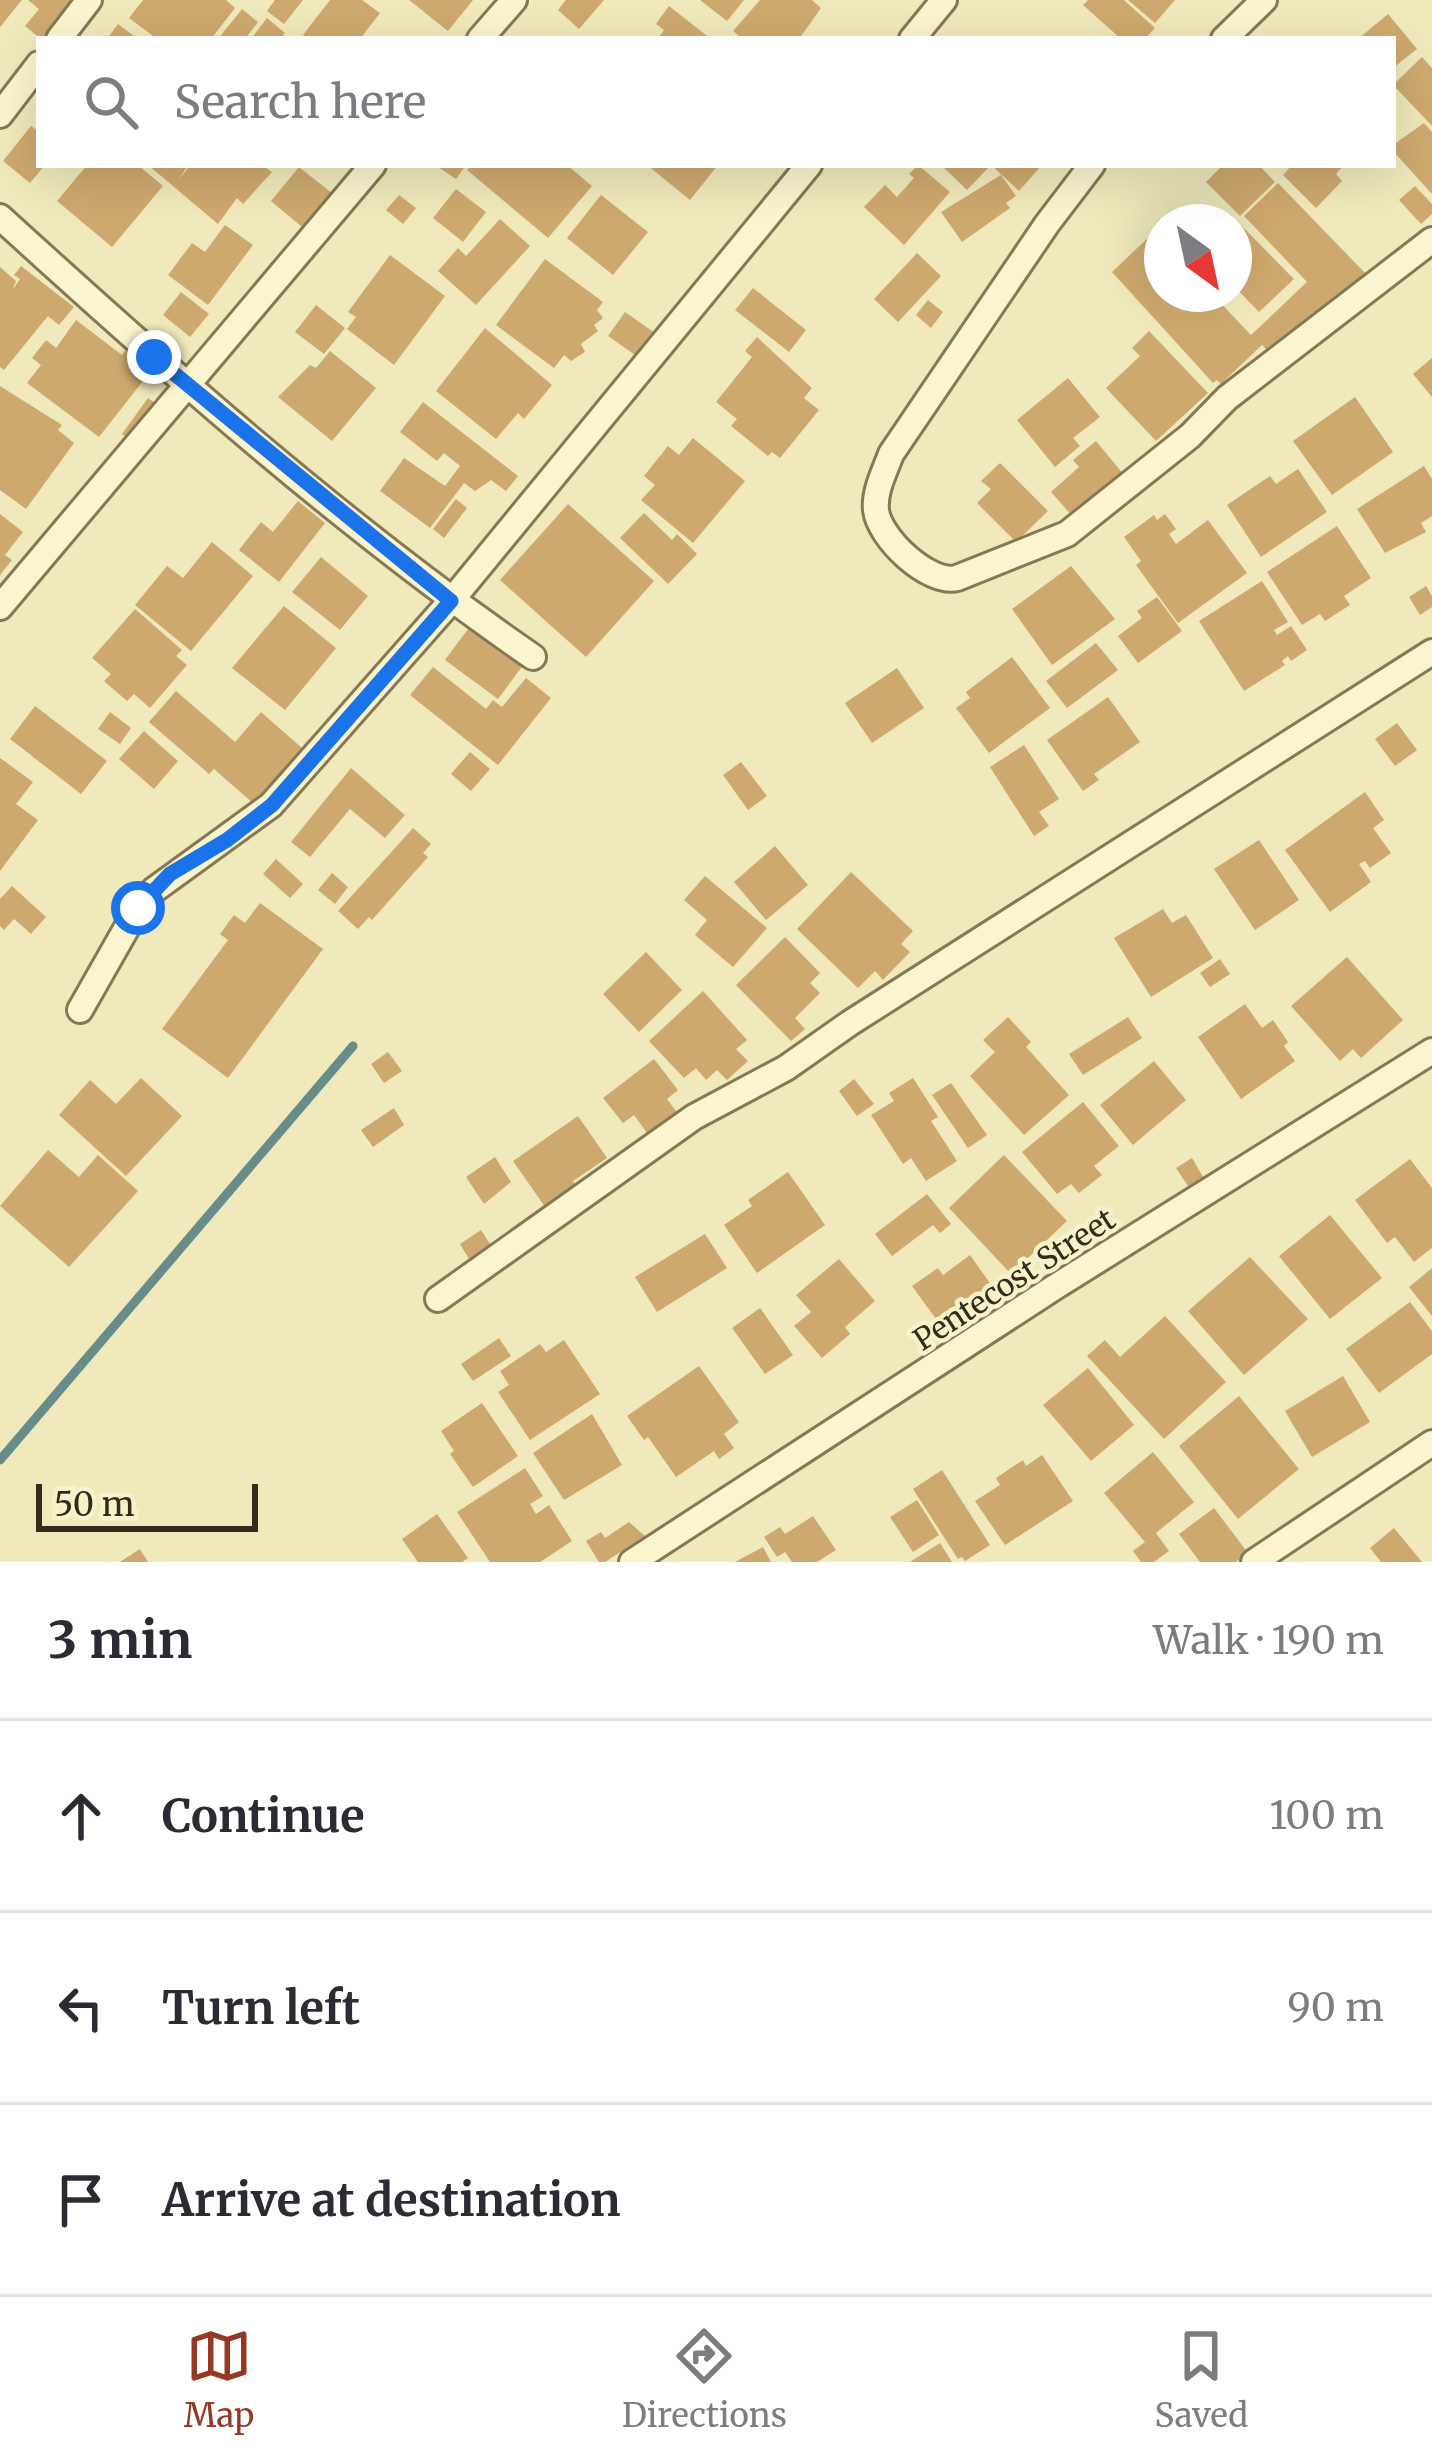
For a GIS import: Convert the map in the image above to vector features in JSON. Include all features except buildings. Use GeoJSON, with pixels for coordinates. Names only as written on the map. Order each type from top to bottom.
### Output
{"type":"FeatureCollection","features":[{"type":"Feature","properties":{"kind":"street"},"geometry":{"type":"LineString","coordinates":[[61,36],[89,0]]}},
{"type":"Feature","properties":{"kind":"street"},"geometry":{"type":"LineString","coordinates":[[483,36],[514,0]]}},
{"type":"Feature","properties":{"kind":"street"},"geometry":{"type":"LineString","coordinates":[[914,36],[944,0]]}},
{"type":"Feature","properties":{"kind":"street"},"geometry":{"type":"LineString","coordinates":[[1226,36],[1264,0]]}},
{"type":"Feature","properties":{"kind":"street"},"geometry":{"type":"LineString","coordinates":[[0,115],[36,68]]}},
{"type":"Feature","properties":{"kind":"street"},"geometry":{"type":"LineString","coordinates":[[0,608],[370,168]]}},
{"type":"Feature","properties":{"kind":"street"},"geometry":{"type":"LineString","coordinates":[[80,1010],[138,908],[154,890],[272,805],[451,601],[807,168]]}},
{"type":"Feature","properties":{"kind":"street"},"geometry":{"type":"LineString","coordinates":[[1090,168],[891,454],[878,489],[876,510],[881,528],[932,577],[957,578],[1066,534],[1190,436],[1228,398],[1432,240]]}},
{"type":"Feature","properties":{"kind":"street"},"geometry":{"type":"LineString","coordinates":[[0,217],[185,386],[451,601],[532,657]]}},
{"type":"Feature","properties":{"kind":"street"},"geometry":{"type":"LineString","coordinates":[[438,1299],[694,1118],[786,1068],[1432,652]]}},
{"type":"Feature","properties":{"kind":"street","name":"Pentecost Street"},"geometry":{"type":"LineString","coordinates":[[632,1562],[1054,1287],[1432,1051]]}},
{"type":"Feature","properties":{"kind":"street"},"geometry":{"type":"LineString","coordinates":[[1254,1562],[1432,1444]]}},
{"type":"Feature","properties":{"kind":"waterway"},"geometry":{"type":"LineString","coordinates":[[0,1460],[353,1046]]}},
{"type":"Feature","properties":{"kind":"route"},"geometry":{"type":"LineString","coordinates":[[138,908],[170,874],[227,840],[272,805],[451,601],[154,357]]}}]}
